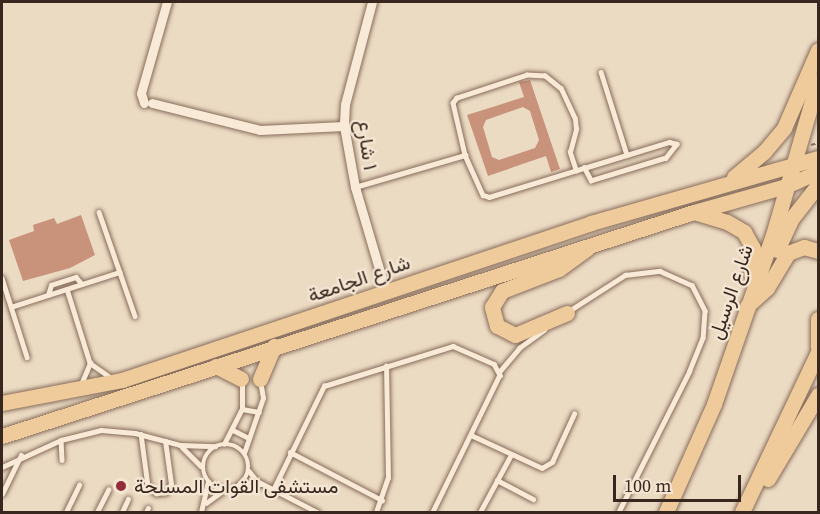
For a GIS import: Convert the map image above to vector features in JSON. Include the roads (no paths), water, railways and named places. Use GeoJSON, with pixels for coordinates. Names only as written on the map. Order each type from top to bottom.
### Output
{"type":"FeatureCollection","features":[{"type":"Feature","properties":{"kind":"main road"},"geometry":{"type":"LineString","coordinates":[[728,182],[764,152],[784,128],[819,50]]}},
{"type":"Feature","properties":{"kind":"main road","name":"شارع الرسيل"},"geometry":{"type":"LineString","coordinates":[[666,513],[714,404],[753,290],[819,80]]}},
{"type":"Feature","properties":{"kind":"main road","name":"شارع الجامعة"},"geometry":{"type":"LineString","coordinates":[[2,404],[122,380],[728,182],[819,158]]}},
{"type":"Feature","properties":{"kind":"main road"},"geometry":{"type":"LineString","coordinates":[[786,186],[819,172]]}},
{"type":"Feature","properties":{"kind":"main road"},"geometry":{"type":"LineString","coordinates":[[786,186],[819,178]]}},
{"type":"Feature","properties":{"kind":"main road"},"geometry":{"type":"LineString","coordinates":[[753,290],[764,277],[792,218],[819,185]]}},
{"type":"Feature","properties":{"kind":"main road","name":"شارع الجامعة"},"geometry":{"type":"LineString","coordinates":[[2,436],[236,359],[255,357],[274,346],[694,212],[786,186]]}},
{"type":"Feature","properties":{"kind":"main road"},"geometry":{"type":"LineString","coordinates":[[694,212],[739,228],[753,248],[754,261],[735,341]]}},
{"type":"Feature","properties":{"kind":"main road"},"geometry":{"type":"LineString","coordinates":[[567,313],[515,335],[497,326],[492,308],[502,291],[559,269],[594,244]]}},
{"type":"Feature","properties":{"kind":"main road"},"geometry":{"type":"LineString","coordinates":[[747,306],[767,288],[788,253],[804,247],[819,250]]}},
{"type":"Feature","properties":{"kind":"main road"},"geometry":{"type":"LineString","coordinates":[[819,319],[819,347]]}},
{"type":"Feature","properties":{"kind":"main road"},"geometry":{"type":"LineString","coordinates":[[259,375],[274,346]]}},
{"type":"Feature","properties":{"kind":"main road"},"geometry":{"type":"LineString","coordinates":[[742,513],[819,352]]}},
{"type":"Feature","properties":{"kind":"main road"},"geometry":{"type":"LineString","coordinates":[[216,366],[242,379]]}},
{"type":"Feature","properties":{"kind":"main road"},"geometry":{"type":"LineString","coordinates":[[742,513],[778,465],[819,395]]}},
{"type":"Feature","properties":{"kind":"street"},"geometry":{"type":"LineString","coordinates":[[167,2],[141,93],[148,103],[260,130],[344,126]]}},
{"type":"Feature","properties":{"kind":"street","name":"١ شارع"},"geometry":{"type":"LineString","coordinates":[[372,2],[345,104],[344,126],[355,187],[386,292]]}},
{"type":"Feature","properties":{"kind":"lane"},"geometry":{"type":"LineString","coordinates":[[601,72],[627,155]]}},
{"type":"Feature","properties":{"kind":"lane"},"geometry":{"type":"LineString","coordinates":[[576,171],[570,152],[576,129],[575,119],[559,86],[539,73],[457,98],[451,109],[465,155],[477,192],[489,197],[576,171],[584,168],[673,141],[677,144],[676,151],[666,158],[594,180],[587,178],[584,168]]}},
{"type":"Feature","properties":{"kind":"lane"},"geometry":{"type":"LineString","coordinates":[[355,187],[465,155]]}},
{"type":"Feature","properties":{"kind":"lane"},"geometry":{"type":"LineString","coordinates":[[99,212],[135,316]]}},
{"type":"Feature","properties":{"kind":"lane"},"geometry":{"type":"LineString","coordinates":[[433,513],[500,371],[519,348],[625,275],[660,271],[692,285],[705,311],[703,338],[690,372],[619,513]]}},
{"type":"Feature","properties":{"kind":"lane"},"geometry":{"type":"LineString","coordinates":[[11,307],[120,272]]}},
{"type":"Feature","properties":{"kind":"lane"},"geometry":{"type":"LineString","coordinates":[[2,278],[27,357]]}},
{"type":"Feature","properties":{"kind":"lane"},"geometry":{"type":"LineString","coordinates":[[48,295],[50,286],[62,281],[76,278],[82,284]]}},
{"type":"Feature","properties":{"kind":"lane"},"geometry":{"type":"LineString","coordinates":[[67,289],[90,363],[105,375],[122,380]]}},
{"type":"Feature","properties":{"kind":"lane"},"geometry":{"type":"LineString","coordinates":[[273,490],[301,429],[324,387],[453,346],[494,364],[500,371]]}},
{"type":"Feature","properties":{"kind":"lane"},"geometry":{"type":"LineString","coordinates":[[224,444],[242,409],[242,379],[236,359]]}},
{"type":"Feature","properties":{"kind":"lane"},"geometry":{"type":"LineString","coordinates":[[74,391],[83,381],[90,363]]}},
{"type":"Feature","properties":{"kind":"lane"},"geometry":{"type":"LineString","coordinates":[[376,513],[388,478],[386,366]]}},
{"type":"Feature","properties":{"kind":"lane"},"geometry":{"type":"LineString","coordinates":[[259,375],[263,398],[244,453],[249,470],[264,485],[317,513]]}},
{"type":"Feature","properties":{"kind":"lane"},"geometry":{"type":"LineString","coordinates":[[242,409],[259,412]]}},
{"type":"Feature","properties":{"kind":"lane"},"geometry":{"type":"LineString","coordinates":[[471,435],[536,467],[548,466],[574,414]]}},
{"type":"Feature","properties":{"kind":"lane"},"geometry":{"type":"LineString","coordinates":[[2,467],[21,455],[61,440],[101,430],[141,434],[180,445],[224,444],[244,453]]}},
{"type":"Feature","properties":{"kind":"lane"},"geometry":{"type":"LineString","coordinates":[[233,430],[249,438]]}},
{"type":"Feature","properties":{"kind":"lane"},"geometry":{"type":"LineString","coordinates":[[141,434],[148,486],[156,493],[166,492],[171,484],[165,441]]}},
{"type":"Feature","properties":{"kind":"lane"},"geometry":{"type":"LineString","coordinates":[[61,440],[62,460]]}},
{"type":"Feature","properties":{"kind":"lane"},"geometry":{"type":"LineString","coordinates":[[180,445],[202,467],[208,482],[206,503],[201,513]]}},
{"type":"Feature","properties":{"kind":"lane"},"geometry":{"type":"LineString","coordinates":[[202,467],[205,457],[215,446]]}},
{"type":"Feature","properties":{"kind":"lane"},"geometry":{"type":"LineString","coordinates":[[290,452],[382,500]]}},
{"type":"Feature","properties":{"kind":"lane"},"geometry":{"type":"LineString","coordinates":[[2,494],[21,455]]}},
{"type":"Feature","properties":{"kind":"lane"},"geometry":{"type":"LineString","coordinates":[[480,513],[511,455]]}},
{"type":"Feature","properties":{"kind":"lane"},"geometry":{"type":"LineString","coordinates":[[239,486],[249,470]]}},
{"type":"Feature","properties":{"kind":"lane"},"geometry":{"type":"LineString","coordinates":[[497,480],[533,499]]}},
{"type":"Feature","properties":{"kind":"lane"},"geometry":{"type":"LineString","coordinates":[[208,482],[224,490]]}},
{"type":"Feature","properties":{"kind":"lane"},"geometry":{"type":"LineString","coordinates":[[66,513],[79,485]]}},
{"type":"Feature","properties":{"kind":"lane"},"geometry":{"type":"LineString","coordinates":[[206,503],[224,490],[239,486],[264,485]]}},
{"type":"Feature","properties":{"kind":"lane"},"geometry":{"type":"LineString","coordinates":[[97,513],[108,490]]}},
{"type":"Feature","properties":{"kind":"lane"},"geometry":{"type":"LineString","coordinates":[[122,513],[128,499]]}},
{"type":"Feature","properties":{"kind":"place","name":"مستشفى القوات المسلحة"},"geometry":{"type":"Point","coordinates":[121,486]}}]}
